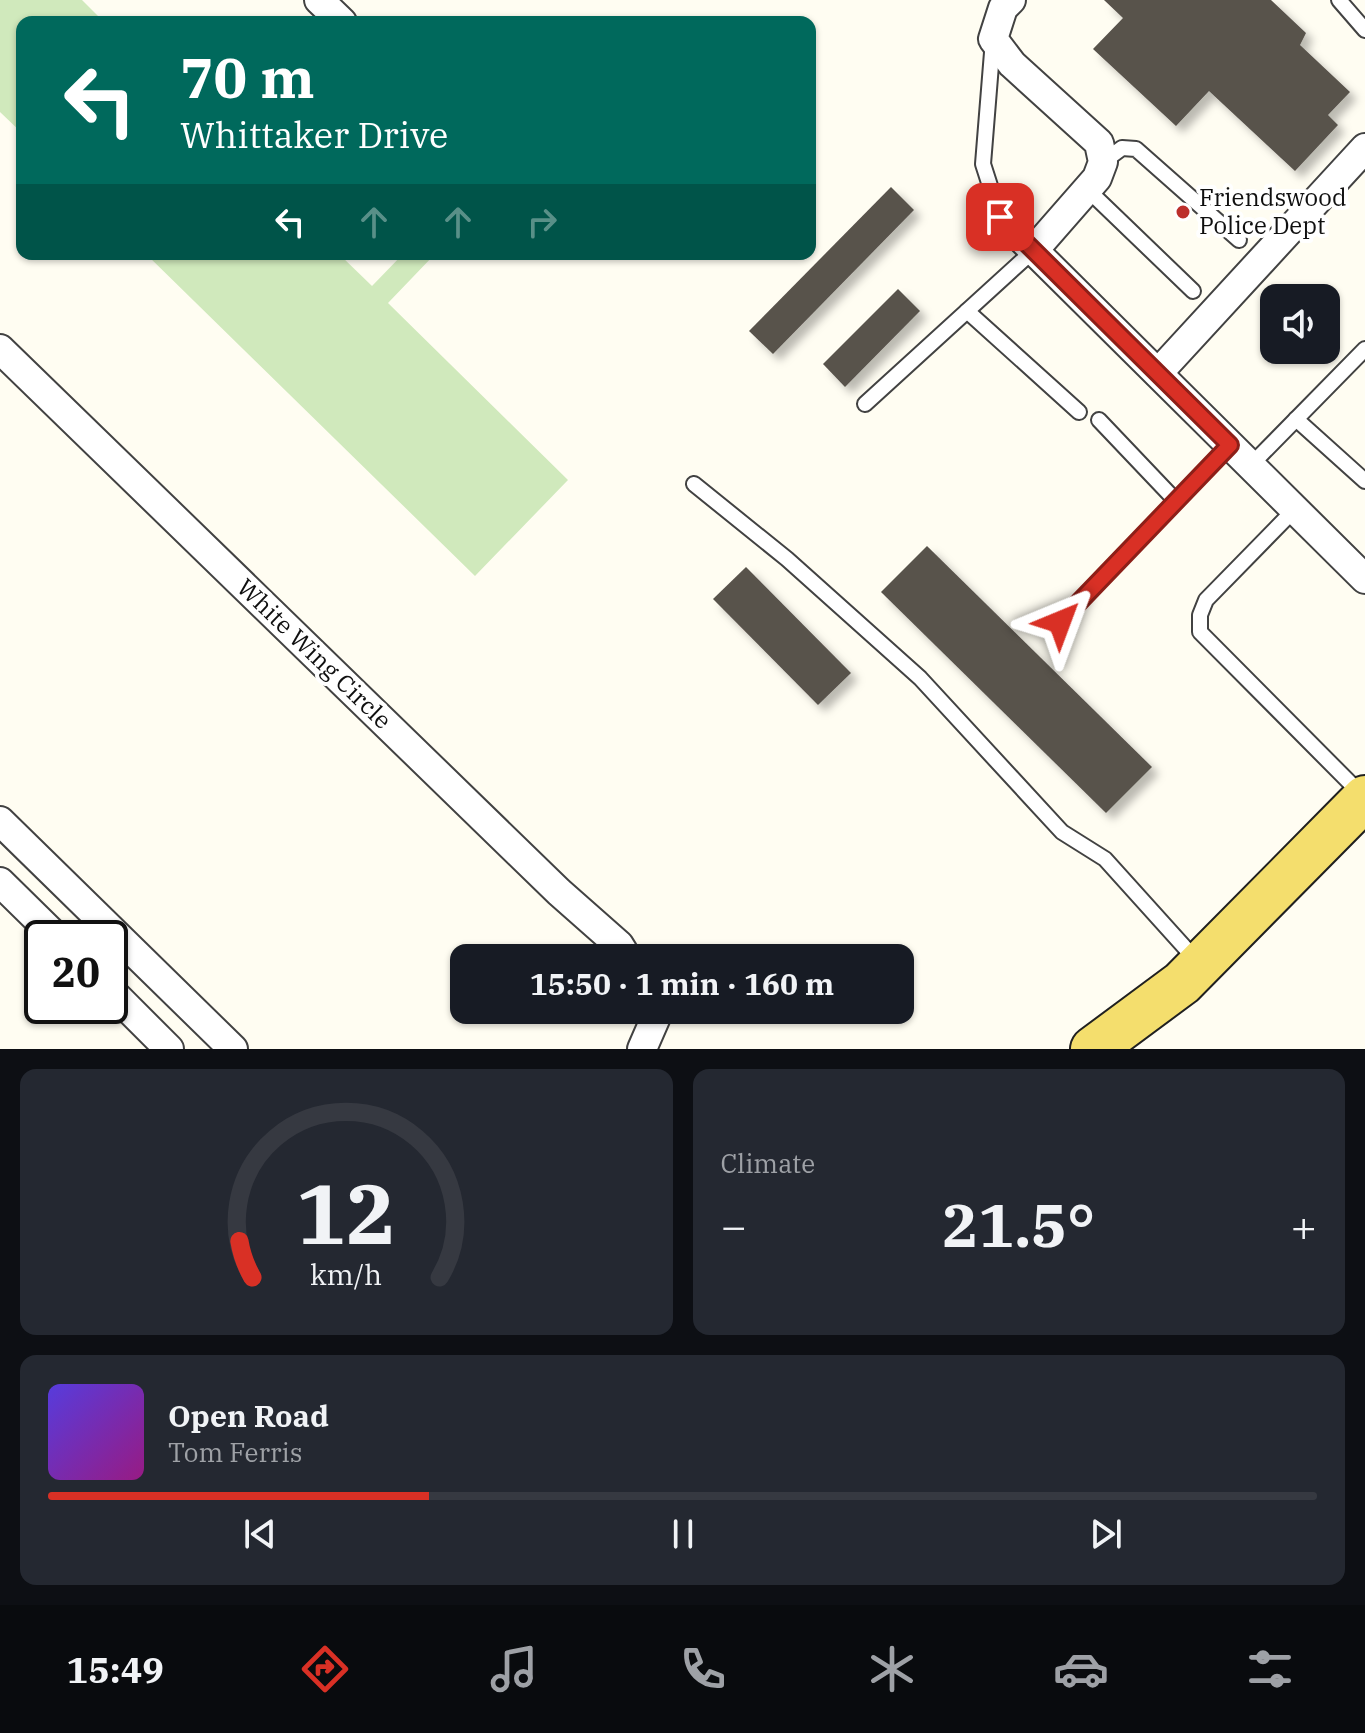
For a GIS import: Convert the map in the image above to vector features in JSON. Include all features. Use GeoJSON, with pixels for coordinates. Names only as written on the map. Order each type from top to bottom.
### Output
{"type":"FeatureCollection","features":[{"type":"Feature","properties":{"kind":"main road"},"geometry":{"type":"LineString","coordinates":[[1093,1049],[1182,983],[1365,798]]}},
{"type":"Feature","properties":{"kind":"street"},"geometry":{"type":"LineString","coordinates":[[319,0],[336,16]]}},
{"type":"Feature","properties":{"kind":"street"},"geometry":{"type":"LineString","coordinates":[[1011,0],[1003,8],[993,39],[1012,64],[1099,143],[1103,162],[1097,178],[1034,250]]}},
{"type":"Feature","properties":{"kind":"street"},"geometry":{"type":"LineString","coordinates":[[1158,373],[1365,148]]}},
{"type":"Feature","properties":{"kind":"street"},"geometry":{"type":"LineString","coordinates":[[1000,217],[1365,579]]}},
{"type":"Feature","properties":{"kind":"street","name":"White Wing Circle"},"geometry":{"type":"LineString","coordinates":[[0,349],[559,892],[618,944]]}},
{"type":"Feature","properties":{"kind":"street"},"geometry":{"type":"LineString","coordinates":[[0,821],[233,1049]]}},
{"type":"Feature","properties":{"kind":"street"},"geometry":{"type":"LineString","coordinates":[[0,882],[39,920]]}},
{"type":"Feature","properties":{"kind":"street"},"geometry":{"type":"LineString","coordinates":[[128,1008],[169,1049]]}},
{"type":"Feature","properties":{"kind":"street"},"geometry":{"type":"LineString","coordinates":[[642,1049],[653,1024]]}},
{"type":"Feature","properties":{"kind":"lane"},"geometry":{"type":"LineString","coordinates":[[1339,0],[1365,30]]}},
{"type":"Feature","properties":{"kind":"lane"},"geometry":{"type":"LineString","coordinates":[[993,39],[983,164],[1000,217]]}},
{"type":"Feature","properties":{"kind":"lane"},"geometry":{"type":"LineString","coordinates":[[1103,162],[1122,148],[1136,149],[1239,240]]}},
{"type":"Feature","properties":{"kind":"lane"},"geometry":{"type":"LineString","coordinates":[[1087,189],[1193,291]]}},
{"type":"Feature","properties":{"kind":"lane"},"geometry":{"type":"LineString","coordinates":[[865,404],[1034,250]]}},
{"type":"Feature","properties":{"kind":"lane"},"geometry":{"type":"LineString","coordinates":[[967,311],[1079,412]]}},
{"type":"Feature","properties":{"kind":"lane"},"geometry":{"type":"LineString","coordinates":[[1251,465],[1365,349]]}},
{"type":"Feature","properties":{"kind":"lane"},"geometry":{"type":"LineString","coordinates":[[1296,419],[1365,481]]}},
{"type":"Feature","properties":{"kind":"lane"},"geometry":{"type":"LineString","coordinates":[[1099,420],[1176,501]]}},
{"type":"Feature","properties":{"kind":"lane"},"geometry":{"type":"LineString","coordinates":[[1060,622],[1230,445]]}},
{"type":"Feature","properties":{"kind":"lane"},"geometry":{"type":"LineString","coordinates":[[694,484],[787,559],[920,678],[1062,832],[1105,859],[1200,964]]}},
{"type":"Feature","properties":{"kind":"lane"},"geometry":{"type":"LineString","coordinates":[[1295,509],[1206,600],[1200,615],[1200,632],[1365,798]]}},
{"type":"Feature","properties":{"kind":"green space"},"geometry":{"type":"Polygon","coordinates":[[[0,0],[82,0],[98,16],[16,16],[16,127],[0,112],[0,0]]]}},
{"type":"Feature","properties":{"kind":"green space"},"geometry":{"type":"Polygon","coordinates":[[[152,260],[345,260],[372,286],[397,260],[429,260],[388,303],[568,480],[475,576],[152,260]]]}},
{"type":"Feature","properties":{"kind":"building"},"geometry":{"type":"Polygon","coordinates":[[[1104,0],[1271,0],[1306,33],[1300,45],[1350,92],[1328,115],[1338,125],[1295,171],[1209,91],[1176,126],[1093,49],[1123,18],[1104,0]]]}},
{"type":"Feature","properties":{"kind":"building"},"geometry":{"type":"Polygon","coordinates":[[[891,187],[914,210],[773,354],[749,331],[891,187]]]}},
{"type":"Feature","properties":{"kind":"building"},"geometry":{"type":"Polygon","coordinates":[[[898,289],[920,311],[845,387],[823,364],[898,289]]]}},
{"type":"Feature","properties":{"kind":"building"},"geometry":{"type":"Polygon","coordinates":[[[927,546],[1152,767],[1106,813],[881,592],[927,546]]]}},
{"type":"Feature","properties":{"kind":"building"},"geometry":{"type":"Polygon","coordinates":[[[746,567],[851,673],[818,705],[713,599],[746,567]]]}},
{"type":"Feature","properties":{"kind":"place","name":"Friendswood Police Dept"},"geometry":{"type":"Point","coordinates":[1183,212]}},
{"type":"Feature","properties":{"kind":"route"},"geometry":{"type":"LineString","coordinates":[[1000,217],[1230,445],[1060,622]]}}]}
